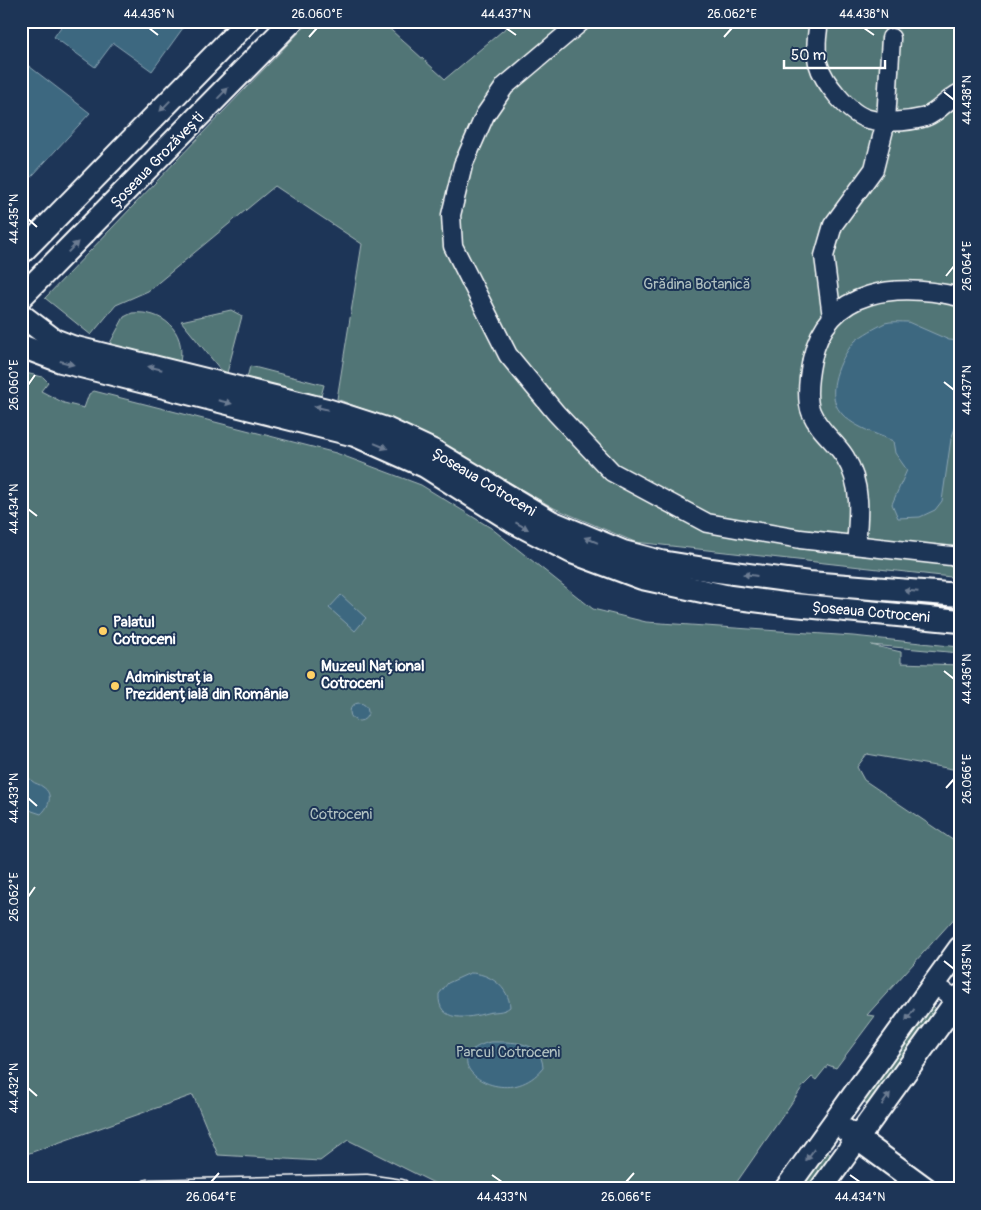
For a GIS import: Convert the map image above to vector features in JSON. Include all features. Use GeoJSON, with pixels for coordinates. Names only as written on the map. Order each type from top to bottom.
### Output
{"type":"FeatureCollection","features":[{"type":"Feature","properties":{"kind":"main road"},"geometry":{"type":"LineString","coordinates":[[21,253],[248,21]]}},
{"type":"Feature","properties":{"kind":"main road","name":"Șoseaua Grozăvești"},"geometry":{"type":"LineString","coordinates":[[21,297],[292,21]]}},
{"type":"Feature","properties":{"kind":"main road","name":"Șoseaua Cotroceni"},"geometry":{"type":"LineString","coordinates":[[21,316],[54,340],[72,347],[327,410],[386,429],[432,451],[551,522],[623,552],[661,562],[760,576],[960,596]]}},
{"type":"Feature","properties":{"kind":"main road","name":"Șoseaua Cotroceni"},"geometry":{"type":"LineString","coordinates":[[21,346],[61,361],[355,435],[425,466],[514,522],[572,552],[642,578],[730,597],[960,621]]}},
{"type":"Feature","properties":{"kind":"main road"},"geometry":{"type":"LineString","coordinates":[[786,1189],[960,948]]}},
{"type":"Feature","properties":{"kind":"main road"},"geometry":{"type":"LineString","coordinates":[[821,1189],[959,999]]}},
{"type":"Feature","properties":{"kind":"main road"},"geometry":{"type":"LineString","coordinates":[[834,1121],[920,1187]]}},
{"type":"Feature","properties":{"kind":"street"},"geometry":{"type":"LineString","coordinates":[[582,21],[504,86],[485,115],[463,165],[451,215],[453,246],[508,355],[556,414],[612,472],[706,523],[800,540],[960,557]]}},
{"type":"Feature","properties":{"kind":"street"},"geometry":{"type":"LineString","coordinates":[[819,21],[816,41],[818,63],[827,83],[847,105],[866,118],[886,121],[923,118],[960,93]]}},
{"type":"Feature","properties":{"kind":"street"},"geometry":{"type":"LineString","coordinates":[[832,316],[824,256],[833,225],[874,169],[886,121],[891,38]]}},
{"type":"Feature","properties":{"kind":"street"},"geometry":{"type":"LineString","coordinates":[[856,546],[859,513],[857,488],[845,457],[825,436],[810,410],[808,376],[814,352],[823,329],[832,316],[854,300],[868,294],[917,292],[960,297]]}},
{"type":"Feature","properties":{"kind":"street"},"geometry":{"type":"LineString","coordinates":[[933,984],[959,999]]}},
{"type":"Feature","properties":{"kind":"street"},"geometry":{"type":"LineString","coordinates":[[148,1189],[273,1188],[366,1184],[401,1189]]}},
{"type":"Feature","properties":{"kind":"green space","name":"Grădina Botanică"},"geometry":{"type":"Polygon","coordinates":[[[310,21],[381,21],[445,79],[514,21],[960,21],[960,578],[635,542],[554,508],[448,447],[396,422],[337,399],[362,244],[275,186],[148,291],[116,305],[91,335],[45,298],[310,21]]]}},
{"type":"Feature","properties":{"kind":"green space"},"geometry":{"type":"Polygon","coordinates":[[[231,310],[242,316],[227,373],[220,369],[181,321],[231,310]]]}},
{"type":"Feature","properties":{"kind":"green space"},"geometry":{"type":"Polygon","coordinates":[[[132,313],[153,315],[170,324],[179,340],[180,362],[109,345],[124,317],[132,313]]]}},
{"type":"Feature","properties":{"kind":"green space"},"geometry":{"type":"Polygon","coordinates":[[[250,366],[324,385],[321,396],[247,378],[250,366]]]}},
{"type":"Feature","properties":{"kind":"green space","name":"Cotroceni"},"geometry":{"type":"Polygon","coordinates":[[[21,372],[43,377],[48,382],[41,391],[64,403],[84,408],[89,394],[94,391],[336,453],[421,485],[491,528],[593,609],[646,622],[853,636],[960,647],[960,653],[871,645],[901,652],[901,663],[960,665],[958,770],[867,754],[857,767],[864,780],[960,845],[960,912],[867,1015],[875,1016],[836,1068],[828,1065],[816,1080],[812,1077],[804,1085],[732,1189],[446,1189],[348,1140],[320,1161],[218,1155],[193,1095],[21,1156],[21,372]]]}},
{"type":"Feature","properties":{"kind":"green space"},"geometry":{"type":"Polygon","coordinates":[[[738,585],[960,604],[960,612],[821,600],[742,588],[738,585]]]}},
{"type":"Feature","properties":{"kind":"green space"},"geometry":{"type":"Polygon","coordinates":[[[932,1005],[938,1014],[873,1103],[867,1104],[862,1101],[932,1005]]]}},
{"type":"Feature","properties":{"kind":"green space"},"geometry":{"type":"Polygon","coordinates":[[[825,1150],[830,1154],[830,1161],[810,1189],[792,1189],[825,1150]]]}},
{"type":"Feature","properties":{"kind":"water"},"geometry":{"type":"Polygon","coordinates":[[[65,21],[188,21],[152,71],[113,43],[95,67],[54,37],[65,21]]]}},
{"type":"Feature","properties":{"kind":"water"},"geometry":{"type":"Polygon","coordinates":[[[21,60],[90,113],[22,187],[21,187],[21,60]]]}},
{"type":"Feature","properties":{"kind":"water"},"geometry":{"type":"Polygon","coordinates":[[[908,322],[949,340],[960,341],[960,415],[951,439],[942,501],[935,510],[920,517],[898,518],[892,504],[907,470],[895,453],[893,441],[861,428],[846,418],[836,405],[834,389],[841,362],[855,341],[885,323],[908,322]]]}},
{"type":"Feature","properties":{"kind":"water"},"geometry":{"type":"Polygon","coordinates":[[[341,595],[366,618],[355,631],[329,608],[341,595]]]}},
{"type":"Feature","properties":{"kind":"water"},"geometry":{"type":"Polygon","coordinates":[[[359,703],[365,706],[368,712],[365,718],[359,721],[353,718],[350,712],[353,706],[359,703]]]}},
{"type":"Feature","properties":{"kind":"water"},"geometry":{"type":"Polygon","coordinates":[[[21,764],[30,779],[42,786],[48,793],[48,804],[41,814],[32,811],[21,800],[21,764]]]}},
{"type":"Feature","properties":{"kind":"water"},"geometry":{"type":"Polygon","coordinates":[[[470,973],[491,978],[497,982],[506,993],[510,1007],[502,1011],[463,1017],[449,1015],[443,1010],[439,994],[448,983],[470,973]]]}},
{"type":"Feature","properties":{"kind":"water"},"geometry":{"type":"Polygon","coordinates":[[[490,1042],[516,1043],[531,1047],[541,1059],[543,1068],[527,1081],[510,1086],[493,1085],[479,1079],[470,1070],[467,1060],[473,1050],[490,1042]]]}},
{"type":"Feature","properties":{"kind":"place","name":"Palatul Cotroceni"},"geometry":{"type":"Point","coordinates":[103,631]}},
{"type":"Feature","properties":{"kind":"place","name":"Muzeul Național Cotroceni"},"geometry":{"type":"Point","coordinates":[311,675]}},
{"type":"Feature","properties":{"kind":"place","name":"Administrația Prezidențială din România"},"geometry":{"type":"Point","coordinates":[115,686]}},
{"type":"Feature","properties":{"kind":"park label","name":"Parcul Cotroceni"},"geometry":{"type":"Point","coordinates":[508,1052]}}]}
